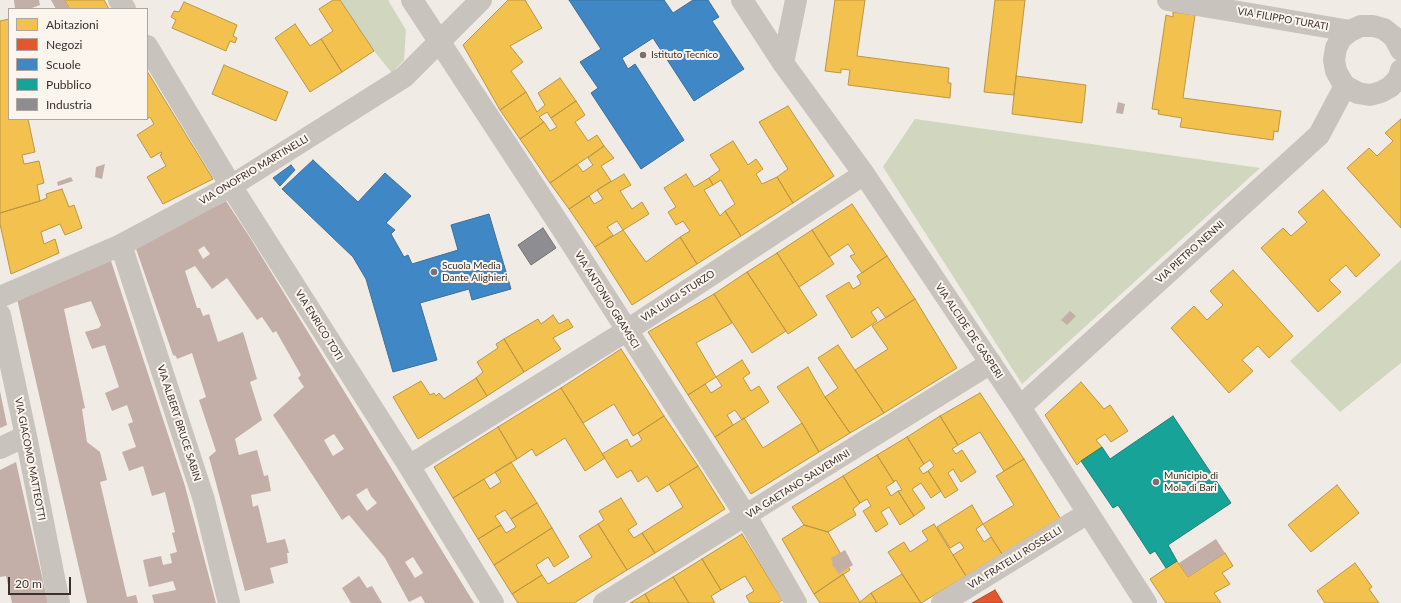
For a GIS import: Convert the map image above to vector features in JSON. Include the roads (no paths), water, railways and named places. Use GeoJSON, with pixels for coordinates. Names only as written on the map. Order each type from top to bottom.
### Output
{"type":"FeatureCollection","features":[{"type":"Feature","properties":{"kind":"street","name":"VIA ANTONIO GRAMSCI"},"geometry":{"type":"LineString","coordinates":[[412,0],[561,227],[626,331],[746,516],[796,603]]}},
{"type":"Feature","properties":{"kind":"street","name":"VIA ONOFRIO MARTINELLI"},"geometry":{"type":"LineString","coordinates":[[0,297],[121,245],[231,186],[404,77],[481,0]]}},
{"type":"Feature","properties":{"kind":"street","name":"VIA ALCIDE DE GASPERI"},"geometry":{"type":"LineString","coordinates":[[742,0],[784,63],[864,174],[1020,407],[1146,603]]}},
{"type":"Feature","properties":{"kind":"street"},"geometry":{"type":"LineString","coordinates":[[784,63],[796,0]]}},
{"type":"Feature","properties":{"kind":"street","name":"VIA FILIPPO TURATI"},"geometry":{"type":"LineString","coordinates":[[1168,0],[1350,30]]}},
{"type":"Feature","properties":{"kind":"street"},"geometry":{"type":"LineString","coordinates":[[1401,47],[1394,36],[1384,29],[1373,26],[1361,26],[1350,30],[1342,38],[1336,48],[1334,60],[1336,71],[1345,86],[1358,93],[1370,95],[1381,92],[1390,87],[1398,78],[1401,70]]}},
{"type":"Feature","properties":{"kind":"street","name":"VIA ENRICO TOTI"},"geometry":{"type":"LineString","coordinates":[[148,48],[231,186],[409,466],[493,603]]}},
{"type":"Feature","properties":{"kind":"street","name":"VIA PIETRO NENNI"},"geometry":{"type":"LineString","coordinates":[[1020,407],[1319,135],[1345,86]]}},
{"type":"Feature","properties":{"kind":"street","name":"VIA LUIGI STURZO"},"geometry":{"type":"LineString","coordinates":[[409,466],[626,331],[864,174]]}},
{"type":"Feature","properties":{"kind":"street","name":"VIA ALBERT BRUCE SABIN"},"geometry":{"type":"LineString","coordinates":[[121,245],[204,500],[229,603]]}},
{"type":"Feature","properties":{"kind":"street","name":"VIA GIACOMO MATTEOTTI"},"geometry":{"type":"LineString","coordinates":[[0,315],[59,603]]}},
{"type":"Feature","properties":{"kind":"street","name":"VIA GAETANO SALVEMINI"},"geometry":{"type":"LineString","coordinates":[[604,603],[991,364]]}},
{"type":"Feature","properties":{"kind":"street"},"geometry":{"type":"LineString","coordinates":[[0,448],[26,436]]}},
{"type":"Feature","properties":{"kind":"street","name":"VIA FRATELLI ROSSELLI"},"geometry":{"type":"LineString","coordinates":[[942,603],[1088,513]]}},
{"type":"Feature","properties":{"kind":"place","name":"Istituto Tecnico"},"geometry":{"type":"Point","coordinates":[643,55]}},
{"type":"Feature","properties":{"kind":"place","name":"Scuola Media Dante Alighieri"},"geometry":{"type":"Point","coordinates":[434,272]}},
{"type":"Feature","properties":{"kind":"place","name":"Municipio di Mola di Bari"},"geometry":{"type":"Point","coordinates":[1156,482]}}]}
